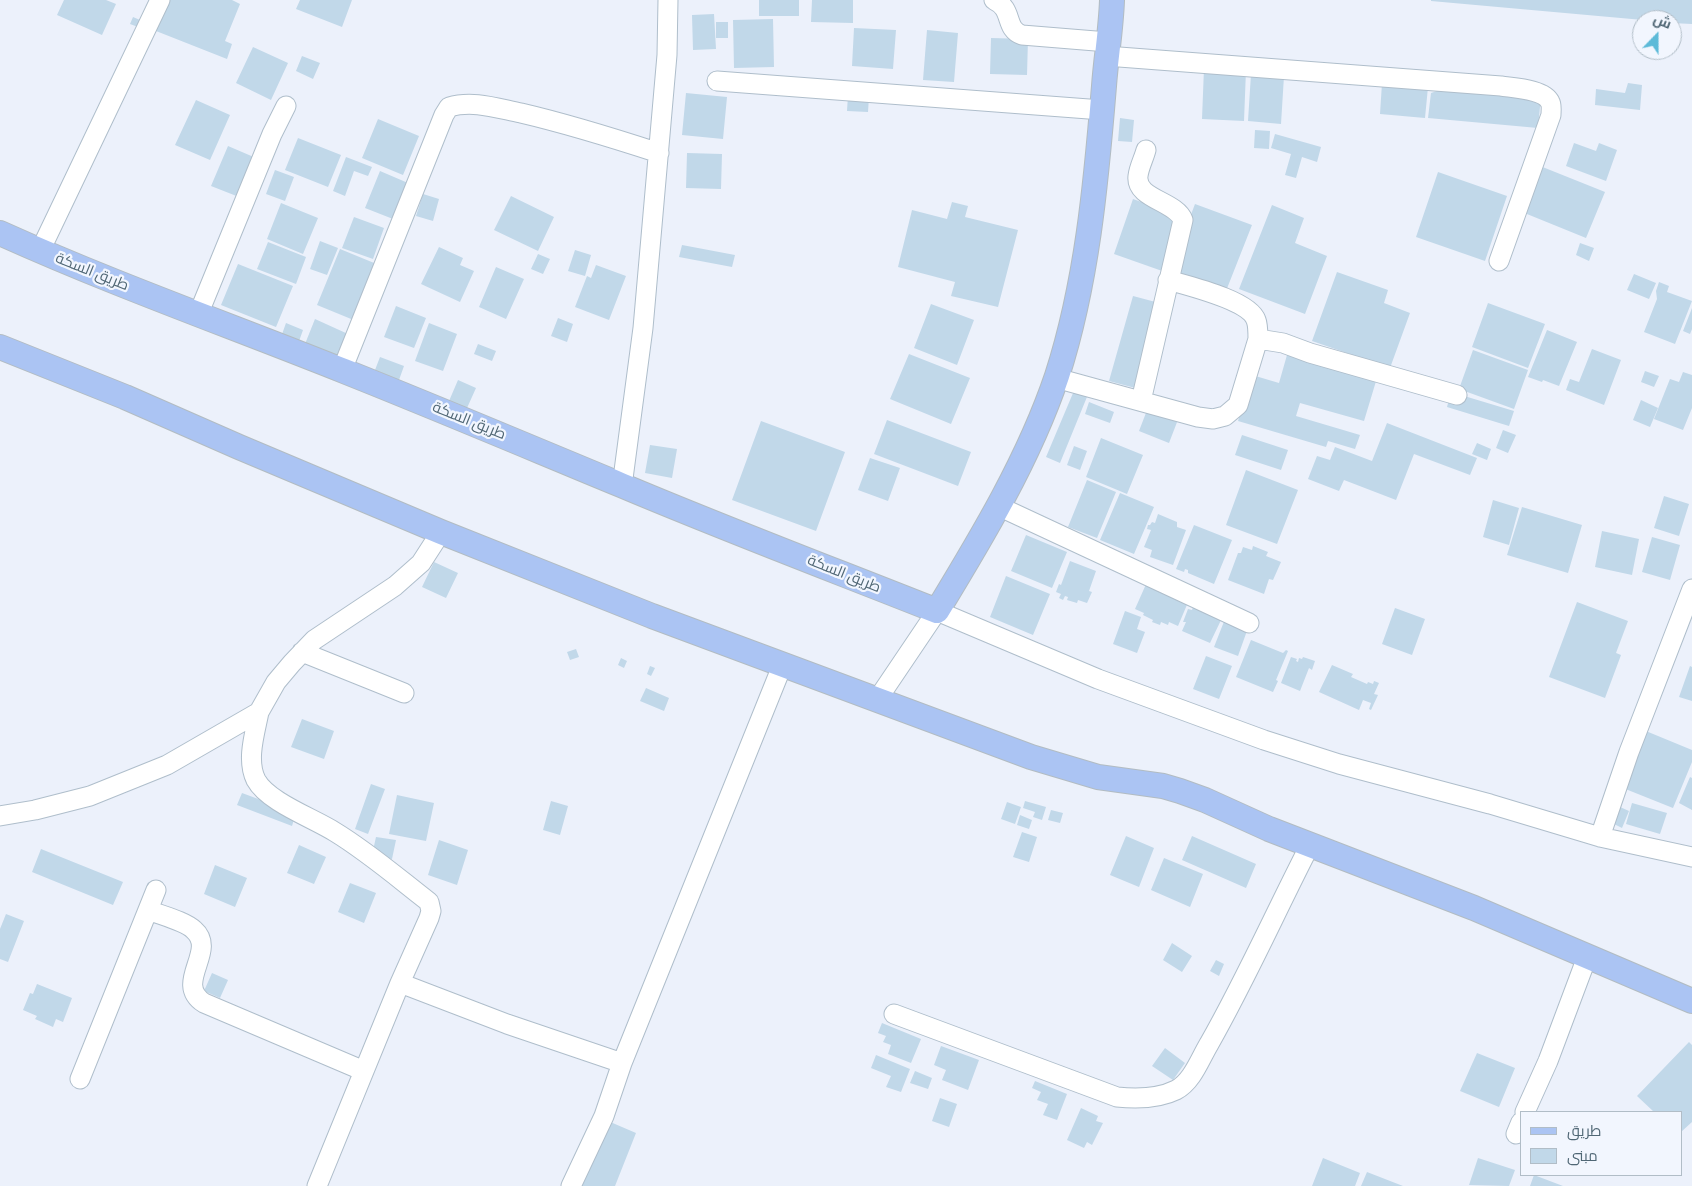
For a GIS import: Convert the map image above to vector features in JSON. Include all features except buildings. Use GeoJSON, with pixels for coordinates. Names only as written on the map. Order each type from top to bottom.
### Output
{"type":"FeatureCollection","features":[{"type":"Feature","properties":{"kind":"main road"},"geometry":{"type":"LineString","coordinates":[[937,611],[998,506],[1030,442],[1056,378],[1071,328],[1080,287],[1095,180],[1112,0]]}},
{"type":"Feature","properties":{"kind":"main road","name":"طريق السكة"},"geometry":{"type":"LineString","coordinates":[[0,233],[198,315],[342,370],[520,442],[622,486],[937,611]]}},
{"type":"Feature","properties":{"kind":"main road"},"geometry":{"type":"LineString","coordinates":[[0,347],[126,396],[238,446],[442,532],[652,616],[1030,757],[1098,777],[1164,786],[1180,791],[1214,804],[1269,830],[1466,904],[1692,1000]]}},
{"type":"Feature","properties":{"kind":"street"},"geometry":{"type":"LineString","coordinates":[[40,251],[160,0]]}},
{"type":"Feature","properties":{"kind":"street"},"geometry":{"type":"LineString","coordinates":[[622,486],[643,328],[667,55],[668,0]]}},
{"type":"Feature","properties":{"kind":"street"},"geometry":{"type":"LineString","coordinates":[[994,0],[1006,8],[1012,28],[1015,33],[1022,35],[1107,49],[1501,86],[1531,90],[1544,96],[1551,103],[1551,114],[1498,261]]}},
{"type":"Feature","properties":{"kind":"street"},"geometry":{"type":"LineString","coordinates":[[717,81],[1102,110]]}},
{"type":"Feature","properties":{"kind":"street"},"geometry":{"type":"LineString","coordinates":[[342,370],[444,115],[449,107],[462,103],[488,106],[564,123],[659,152]]}},
{"type":"Feature","properties":{"kind":"street"},"geometry":{"type":"LineString","coordinates":[[198,315],[272,134],[286,106]]}},
{"type":"Feature","properties":{"kind":"street"},"geometry":{"type":"LineString","coordinates":[[1140,401],[1184,220],[1177,210],[1150,196],[1139,184],[1138,178],[1146,150]]}},
{"type":"Feature","properties":{"kind":"street"},"geometry":{"type":"LineString","coordinates":[[1056,378],[1198,417],[1213,419],[1225,416],[1238,406],[1258,339],[1257,321],[1254,315],[1241,305],[1222,296],[1168,280]]}},
{"type":"Feature","properties":{"kind":"street"},"geometry":{"type":"LineString","coordinates":[[1258,339],[1283,343],[1457,395]]}},
{"type":"Feature","properties":{"kind":"street"},"geometry":{"type":"LineString","coordinates":[[998,506],[1249,622]]}},
{"type":"Feature","properties":{"kind":"street"},"geometry":{"type":"LineString","coordinates":[[317,1186],[431,911],[429,902],[336,832],[272,797],[256,780],[252,765],[253,742],[259,712],[276,682],[292,663],[302,652],[330,629],[401,580],[421,563],[442,532]]}},
{"type":"Feature","properties":{"kind":"street"},"geometry":{"type":"LineString","coordinates":[[1600,837],[1629,752],[1692,589]]}},
{"type":"Feature","properties":{"kind":"street"},"geometry":{"type":"LineString","coordinates":[[878,700],[937,611],[1098,679],[1264,740],[1339,764],[1490,804],[1600,837],[1692,857]]}},
{"type":"Feature","properties":{"kind":"street"},"geometry":{"type":"LineString","coordinates":[[302,652],[404,693]]}},
{"type":"Feature","properties":{"kind":"street"},"geometry":{"type":"LineString","coordinates":[[571,1186],[604,1116],[622,1062],[782,666]]}},
{"type":"Feature","properties":{"kind":"street"},"geometry":{"type":"LineString","coordinates":[[0,816],[35,810],[90,796],[168,765],[259,712]]}},
{"type":"Feature","properties":{"kind":"street"},"geometry":{"type":"LineString","coordinates":[[894,1014],[1117,1097],[1140,1099],[1159,1096],[1177,1090],[1188,1079],[1223,1019],[1256,956],[1310,844]]}},
{"type":"Feature","properties":{"kind":"street"},"geometry":{"type":"LineString","coordinates":[[80,1079],[156,890]]}},
{"type":"Feature","properties":{"kind":"street"},"geometry":{"type":"LineString","coordinates":[[148,910],[189,926],[198,935],[201,945],[200,955],[192,988],[196,998],[364,1071]]}},
{"type":"Feature","properties":{"kind":"street"},"geometry":{"type":"LineString","coordinates":[[1525,1111],[1548,1061],[1587,957]]}},
{"type":"Feature","properties":{"kind":"street"},"geometry":{"type":"LineString","coordinates":[[400,983],[507,1024],[622,1062]]}}]}
